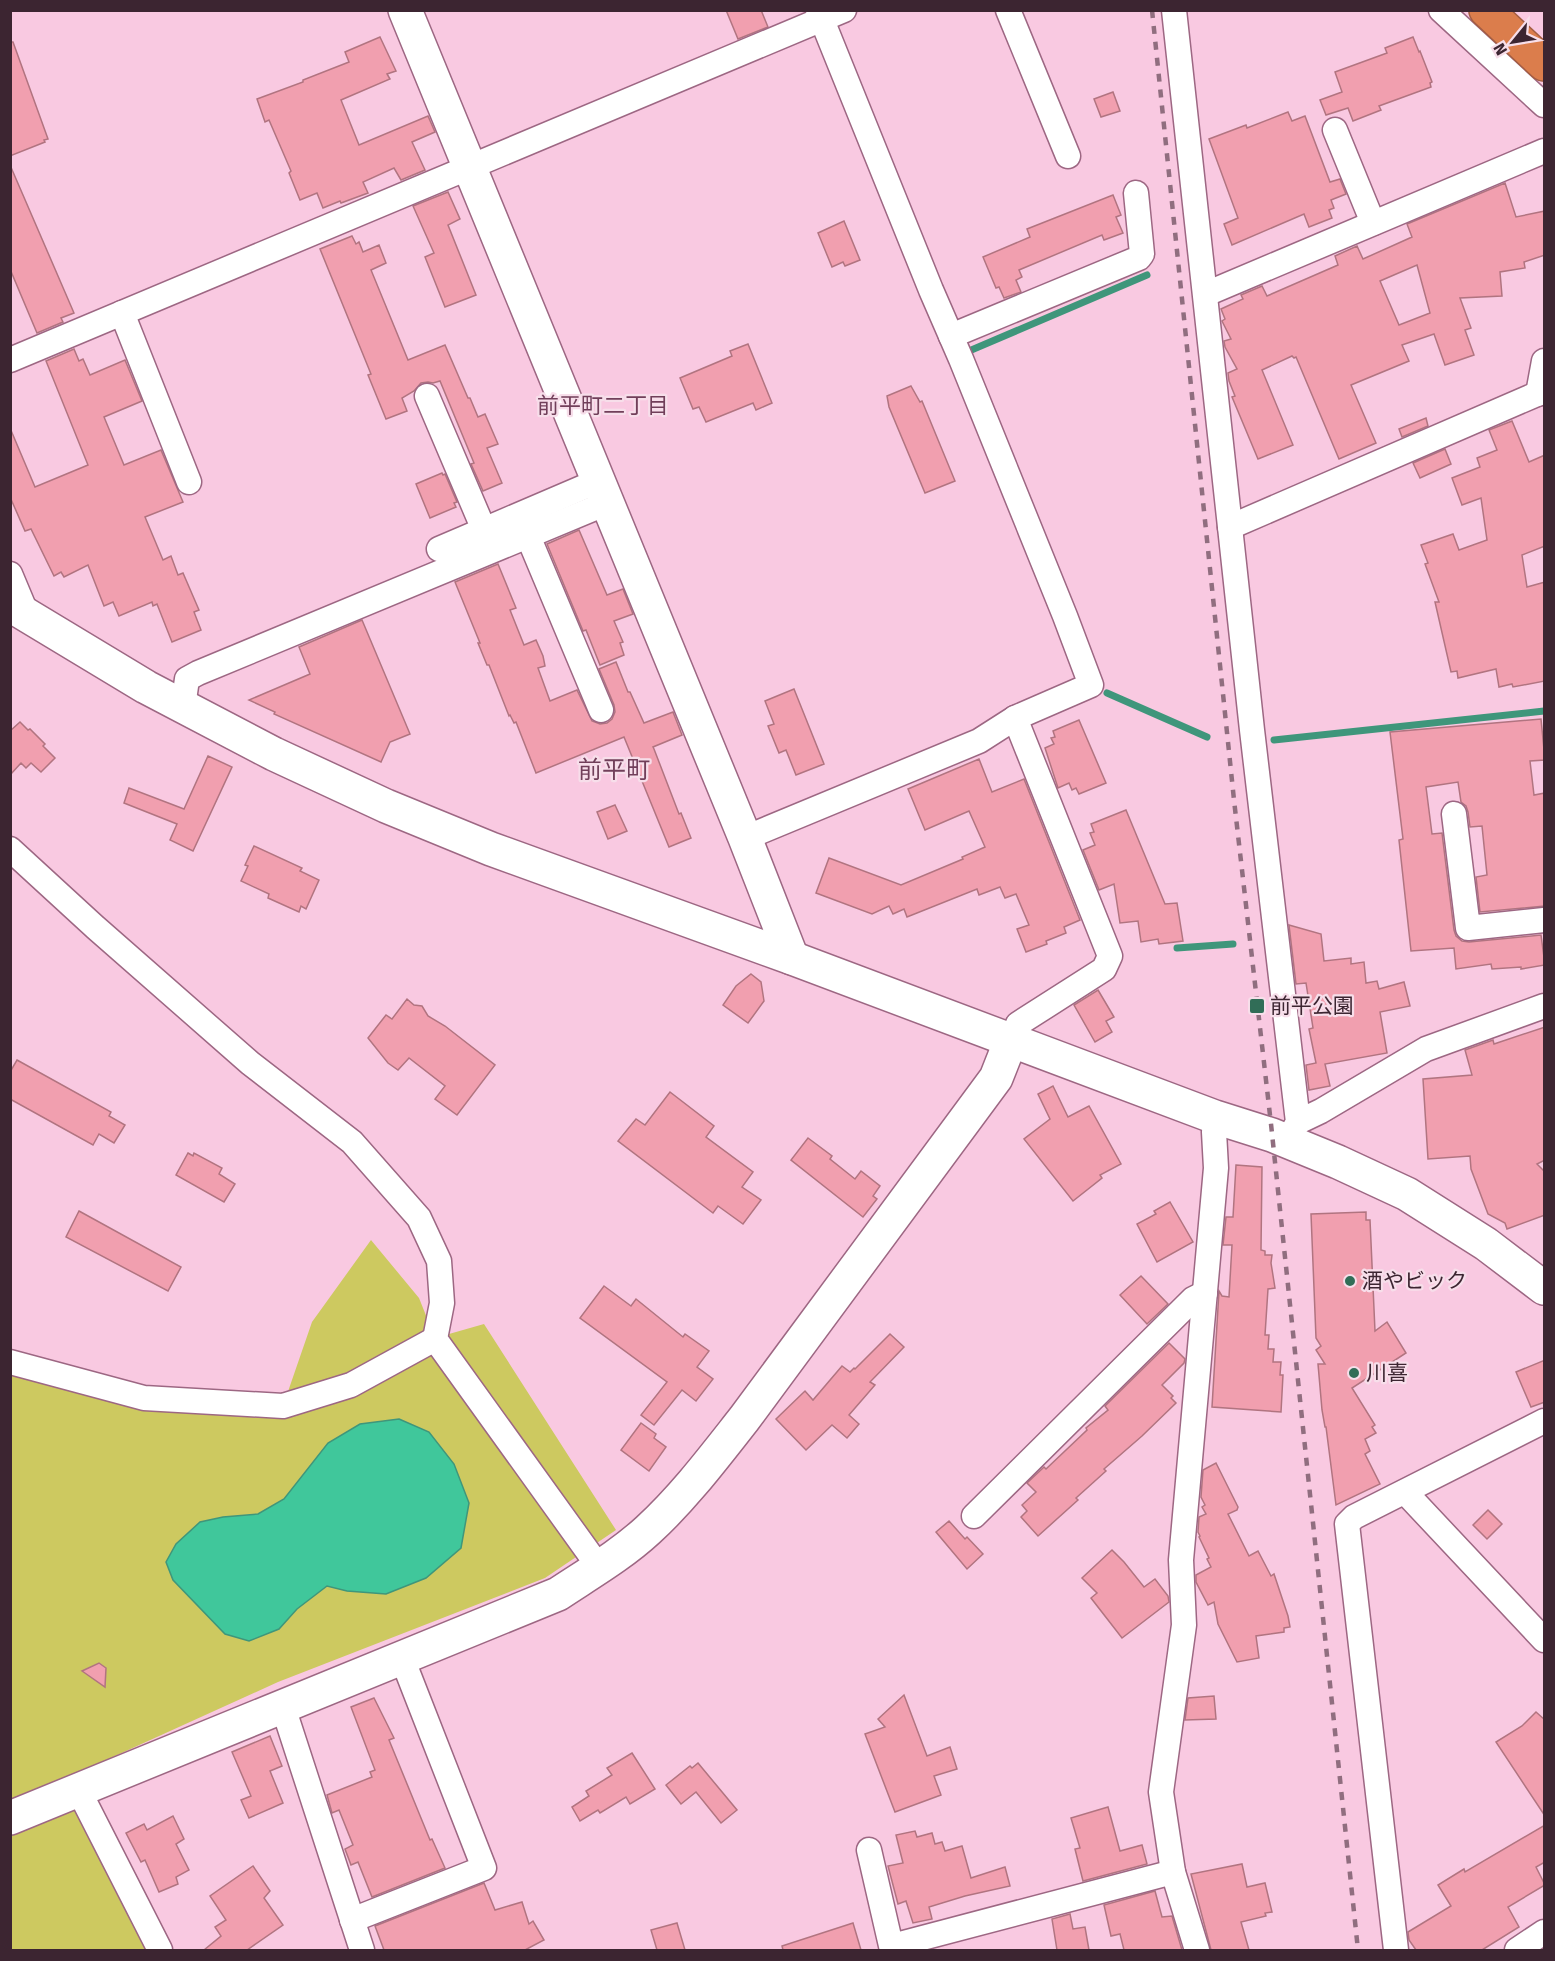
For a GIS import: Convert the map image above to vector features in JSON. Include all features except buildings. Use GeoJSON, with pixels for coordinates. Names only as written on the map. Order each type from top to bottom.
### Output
{"type":"FeatureCollection","features":[{"type":"Feature","properties":{"kind":"highway"},"geometry":{"type":"LineString","coordinates":[[1486,10],[1545,64]]}},
{"type":"Feature","properties":{"kind":"highway"},"geometry":{"type":"LineString","coordinates":[[1514,10],[1545,38]]}},
{"type":"Feature","properties":{"kind":"street"},"geometry":{"type":"LineString","coordinates":[[405,10],[745,838],[792,958]]}},
{"type":"Feature","properties":{"kind":"street"},"geometry":{"type":"LineString","coordinates":[[10,360],[469,167],[820,15],[844,10]]}},
{"type":"Feature","properties":{"kind":"street"},"geometry":{"type":"LineString","coordinates":[[1008,10],[1068,156]]}},
{"type":"Feature","properties":{"kind":"street"},"geometry":{"type":"LineString","coordinates":[[1174,10],[1295,1133]]}},
{"type":"Feature","properties":{"kind":"street"},"geometry":{"type":"LineString","coordinates":[[1441,10],[1545,105]]}},
{"type":"Feature","properties":{"kind":"street"},"geometry":{"type":"LineString","coordinates":[[745,838],[979,741],[1015,718],[1091,685],[820,15]]}},
{"type":"Feature","properties":{"kind":"street"},"geometry":{"type":"LineString","coordinates":[[1335,130],[1373,223]]}},
{"type":"Feature","properties":{"kind":"street"},"geometry":{"type":"LineString","coordinates":[[1206,294],[1545,151]]}},
{"type":"Feature","properties":{"kind":"street"},"geometry":{"type":"LineString","coordinates":[[951,336],[1139,258],[1142,254],[1136,193]]}},
{"type":"Feature","properties":{"kind":"street"},"geometry":{"type":"LineString","coordinates":[[122,313],[189,482]]}},
{"type":"Feature","properties":{"kind":"street"},"geometry":{"type":"LineString","coordinates":[[1230,527],[1541,392],[1545,361]]}},
{"type":"Feature","properties":{"kind":"street"},"geometry":{"type":"LineString","coordinates":[[427,396],[484,530]]}},
{"type":"Feature","properties":{"kind":"street"},"geometry":{"type":"LineString","coordinates":[[439,549],[484,530],[603,492]]}},
{"type":"Feature","properties":{"kind":"street"},"geometry":{"type":"LineString","coordinates":[[183,707],[187,679],[198,673],[528,536],[603,492]]}},
{"type":"Feature","properties":{"kind":"street"},"geometry":{"type":"LineString","coordinates":[[528,536],[601,710]]}},
{"type":"Feature","properties":{"kind":"street"},"geometry":{"type":"LineString","coordinates":[[10,574],[19,611],[146,687],[284,759],[386,806],[491,849],[792,958],[1215,1117],[1272,1135],[1295,1133],[1407,1194],[1486,1244],[1545,1287]]}},
{"type":"Feature","properties":{"kind":"street"},"geometry":{"type":"LineString","coordinates":[[10,1818],[558,1594],[599,1567],[647,1530],[701,1474],[996,1078],[1018,1023],[1104,969],[1110,956],[1015,718]]}},
{"type":"Feature","properties":{"kind":"street"},"geometry":{"type":"LineString","coordinates":[[1454,814],[1468,928],[1545,920]]}},
{"type":"Feature","properties":{"kind":"street"},"geometry":{"type":"LineString","coordinates":[[10,849],[250,1063],[352,1142],[419,1218],[439,1261],[441,1303],[435,1339],[599,1567]]}},
{"type":"Feature","properties":{"kind":"street"},"geometry":{"type":"LineString","coordinates":[[1295,1133],[1321,1111],[1426,1049],[1545,1006]]}},
{"type":"Feature","properties":{"kind":"street"},"geometry":{"type":"LineString","coordinates":[[1197,1950],[1173,1872],[1161,1792],[1184,1626],[1181,1560],[1216,1168],[1215,1117]]}},
{"type":"Feature","properties":{"kind":"street"},"geometry":{"type":"LineString","coordinates":[[974,1516],[1192,1299],[1205,1293]]}},
{"type":"Feature","properties":{"kind":"street"},"geometry":{"type":"LineString","coordinates":[[10,1362],[144,1398],[283,1406],[351,1385],[435,1339]]}},
{"type":"Feature","properties":{"kind":"street"},"geometry":{"type":"LineString","coordinates":[[1396,1950],[1347,1524],[1354,1517],[1545,1421]]}},
{"type":"Feature","properties":{"kind":"street"},"geometry":{"type":"LineString","coordinates":[[1405,1492],[1545,1640]]}},
{"type":"Feature","properties":{"kind":"street"},"geometry":{"type":"LineString","coordinates":[[352,1920],[484,1868],[402,1658]]}},
{"type":"Feature","properties":{"kind":"street"},"geometry":{"type":"LineString","coordinates":[[283,1707],[362,1950]]}},
{"type":"Feature","properties":{"kind":"street"},"geometry":{"type":"LineString","coordinates":[[78,1789],[160,1950]]}},
{"type":"Feature","properties":{"kind":"street"},"geometry":{"type":"LineString","coordinates":[[868,1850],[892,1948],[1173,1872]]}},
{"type":"Feature","properties":{"kind":"street"},"geometry":{"type":"LineString","coordinates":[[1517,1950],[1545,1932]]}},
{"type":"Feature","properties":{"kind":"shaded area"},"geometry":{"type":"Polygon","coordinates":[[[371,1240],[419,1298],[435,1338],[484,1324],[616,1530],[545,1578],[278,1682],[60,1781],[152,1950],[11,1950],[10,1362],[144,1398],[283,1406],[312,1322],[371,1240]]]}},
{"type":"Feature","properties":{"kind":"shaded area"},"geometry":{"type":"Polygon","coordinates":[[[399,1419],[429,1432],[454,1464],[469,1503],[461,1548],[426,1578],[386,1594],[347,1591],[327,1586],[297,1609],[279,1629],[249,1641],[225,1634],[173,1580],[166,1562],[176,1544],[200,1522],[223,1517],[258,1514],[284,1499],[328,1443],[360,1424],[399,1419]]]}},
{"type":"Feature","properties":{"kind":"waterway"},"geometry":{"type":"LineString","coordinates":[[969,351],[1147,275]]}},
{"type":"Feature","properties":{"kind":"waterway"},"geometry":{"type":"LineString","coordinates":[[1107,693],[1207,737]]}},
{"type":"Feature","properties":{"kind":"waterway"},"geometry":{"type":"LineString","coordinates":[[1274,740],[1544,711]]}},
{"type":"Feature","properties":{"kind":"waterway"},"geometry":{"type":"LineString","coordinates":[[1177,948],[1233,944]]}},
{"type":"Feature","properties":{"kind":"railway"},"geometry":{"type":"LineString","coordinates":[[1152,10],[1234,800],[1271,1124],[1358,1950]]}},
{"type":"Feature","properties":{"kind":"place","name":"前平公園"},"geometry":{"type":"Point","coordinates":[1257,1006]}},
{"type":"Feature","properties":{"kind":"place","name":"酒やビック"},"geometry":{"type":"Point","coordinates":[1350,1281]}},
{"type":"Feature","properties":{"kind":"place","name":"川喜"},"geometry":{"type":"Point","coordinates":[1354,1373]}},
{"type":"Feature","properties":{"kind":"district","name":"前平町二丁目"},"geometry":{"type":"Point","coordinates":[603,405]}},
{"type":"Feature","properties":{"kind":"district","name":"前平町"},"geometry":{"type":"Point","coordinates":[614,770]}}]}
